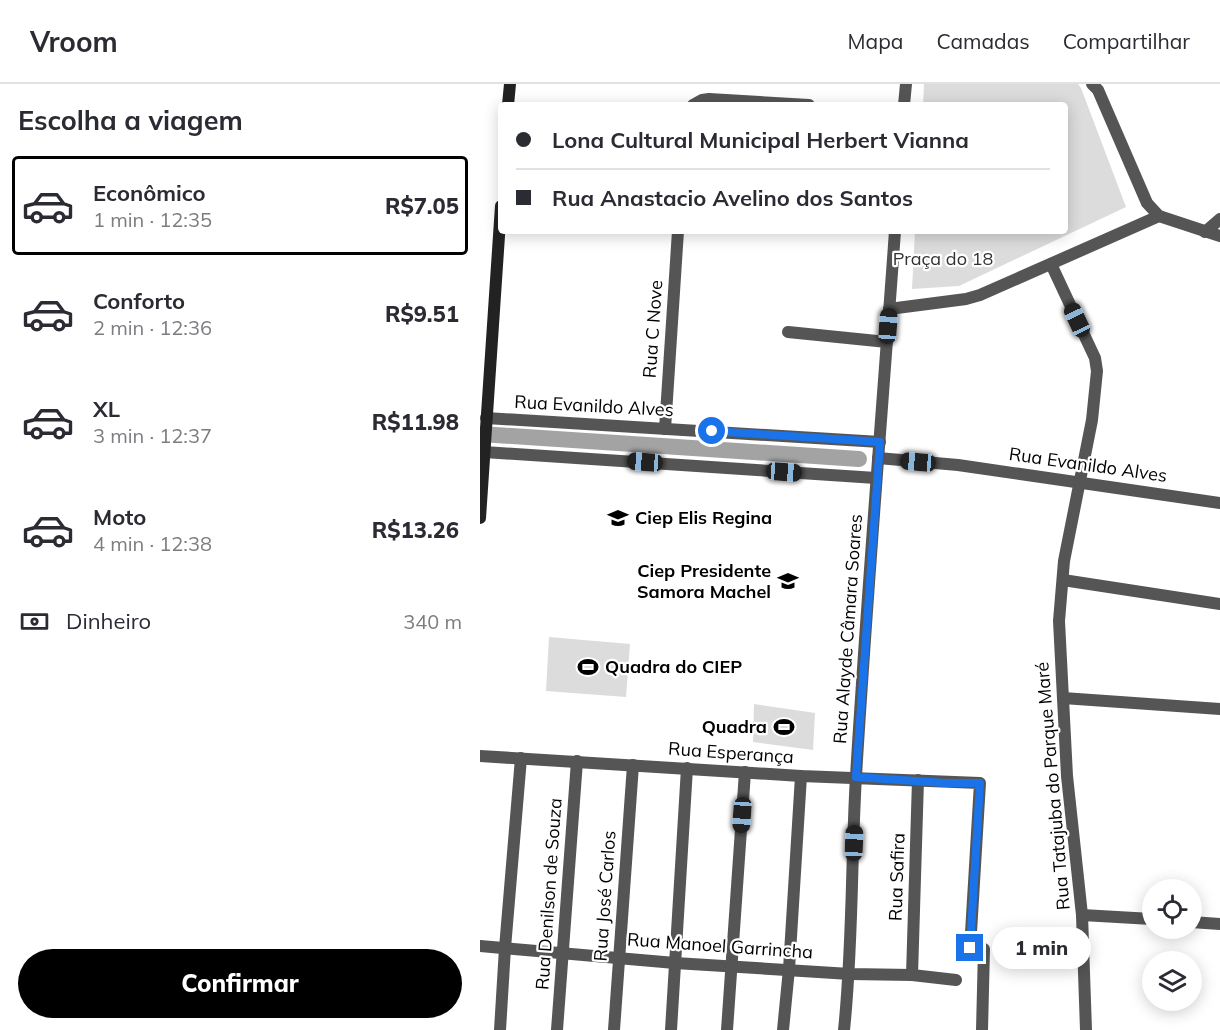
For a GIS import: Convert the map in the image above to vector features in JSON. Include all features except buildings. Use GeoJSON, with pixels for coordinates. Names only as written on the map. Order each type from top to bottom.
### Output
{"type":"FeatureCollection","features":[{"type":"Feature","properties":{"kind":"street"},"geometry":{"type":"LineString","coordinates":[[508,102],[510,84]]}},
{"type":"Feature","properties":{"kind":"street"},"geometry":{"type":"LineString","coordinates":[[904,102],[906,84]]}},
{"type":"Feature","properties":{"kind":"street"},"geometry":{"type":"LineString","coordinates":[[1098,86],[1141,195],[1147,203],[1160,216],[1220,236]]}},
{"type":"Feature","properties":{"kind":"street"},"geometry":{"type":"LineString","coordinates":[[698,102],[709,99],[759,102]]}},
{"type":"Feature","properties":{"kind":"street"},"geometry":{"type":"LineString","coordinates":[[890,309],[966,299],[980,295],[1160,216]]}},
{"type":"Feature","properties":{"kind":"street"},"geometry":{"type":"LineString","coordinates":[[1205,232],[1220,219]]}},
{"type":"Feature","properties":{"kind":"street"},"geometry":{"type":"LineString","coordinates":[[480,518],[499,234]]}},
{"type":"Feature","properties":{"kind":"street","name":"Rua C Nove"},"geometry":{"type":"LineString","coordinates":[[665,429],[678,234]]}},
{"type":"Feature","properties":{"kind":"street","name":"Rua Alayde Câmara Soares"},"geometry":{"type":"LineString","coordinates":[[844,1030],[850,975],[856,777],[895,234]]}},
{"type":"Feature","properties":{"kind":"street","name":"Rua Tatajuba do Parque Maré"},"geometry":{"type":"LineString","coordinates":[[1051,264],[1095,358],[1097,371],[1092,420],[1064,561],[1059,621],[1067,776],[1082,915],[1086,1030]]}},
{"type":"Feature","properties":{"kind":"street"},"geometry":{"type":"LineString","coordinates":[[788,332],[887,342]]}},
{"type":"Feature","properties":{"kind":"street","name":"Rua Evanildo Alves"},"geometry":{"type":"LineString","coordinates":[[486,424],[665,429],[880,442]]}},
{"type":"Feature","properties":{"kind":"street"},"geometry":{"type":"LineString","coordinates":[[484,449],[876,478]]}},
{"type":"Feature","properties":{"kind":"street","name":"Rua Evanildo Alves"},"geometry":{"type":"LineString","coordinates":[[879,458],[958,465],[1081,481],[1220,503]]}},
{"type":"Feature","properties":{"kind":"street"},"geometry":{"type":"LineString","coordinates":[[1063,580],[1220,604]]}},
{"type":"Feature","properties":{"kind":"street"},"geometry":{"type":"LineString","coordinates":[[1062,698],[1220,709]]}},
{"type":"Feature","properties":{"kind":"street","name":"Rua Esperança"},"geometry":{"type":"LineString","coordinates":[[480,756],[801,776],[980,783],[970,948],[984,949],[982,1030]]}},
{"type":"Feature","properties":{"kind":"street"},"geometry":{"type":"LineString","coordinates":[[500,1030],[521,758]]}},
{"type":"Feature","properties":{"kind":"street","name":"Rua Denilson de Souza"},"geometry":{"type":"LineString","coordinates":[[557,1030],[577,761]]}},
{"type":"Feature","properties":{"kind":"street","name":"Rua José Carlos"},"geometry":{"type":"LineString","coordinates":[[614,1030],[633,765]]}},
{"type":"Feature","properties":{"kind":"street"},"geometry":{"type":"LineString","coordinates":[[670,1030],[687,768]]}},
{"type":"Feature","properties":{"kind":"street"},"geometry":{"type":"LineString","coordinates":[[727,1030],[745,772]]}},
{"type":"Feature","properties":{"kind":"street"},"geometry":{"type":"LineString","coordinates":[[783,1030],[801,776]]}},
{"type":"Feature","properties":{"kind":"street","name":"Rua Safira"},"geometry":{"type":"LineString","coordinates":[[912,975],[918,780]]}},
{"type":"Feature","properties":{"kind":"street"},"geometry":{"type":"LineString","coordinates":[[1082,915],[1142,918]]}},
{"type":"Feature","properties":{"kind":"street"},"geometry":{"type":"LineString","coordinates":[[1202,923],[1220,924]]}},
{"type":"Feature","properties":{"kind":"street","name":"Rua Manoel Garrincha"},"geometry":{"type":"LineString","coordinates":[[480,946],[675,963],[789,969],[850,975],[912,975],[956,980]]}},
{"type":"Feature","properties":{"kind":"green space","name":"Praça do 18"},"geometry":{"type":"Polygon","coordinates":[[[924,84],[1078,84],[1126,207],[959,286],[912,289],[915,234],[1068,234],[1068,102],[923,102],[924,84]]]}},
{"type":"Feature","properties":{"kind":"green space","name":"Quadra do CIEP"},"geometry":{"type":"Polygon","coordinates":[[[549,637],[630,644],[626,697],[546,691],[549,637]]]}},
{"type":"Feature","properties":{"kind":"green space","name":"Quadra"},"geometry":{"type":"Polygon","coordinates":[[[754,704],[815,713],[813,750],[753,742],[754,704]]]}},
{"type":"Feature","properties":{"kind":"waterway"},"geometry":{"type":"LineString","coordinates":[[480,434],[859,459]]}},
{"type":"Feature","properties":{"kind":"place","name":"Ciep Elis Regina"},"geometry":{"type":"Point","coordinates":[618,518]}},
{"type":"Feature","properties":{"kind":"place","name":"Ciep Presidente Samora Machel"},"geometry":{"type":"Point","coordinates":[788,581]}},
{"type":"Feature","properties":{"kind":"place","name":"Quadra do CIEP"},"geometry":{"type":"Point","coordinates":[588,667]}},
{"type":"Feature","properties":{"kind":"place","name":"Quadra"},"geometry":{"type":"Point","coordinates":[784,727]}},
{"type":"Feature","properties":{"kind":"route"},"geometry":{"type":"LineString","coordinates":[[712,431],[880,442],[856,777],[980,783],[970,948]]}}]}
